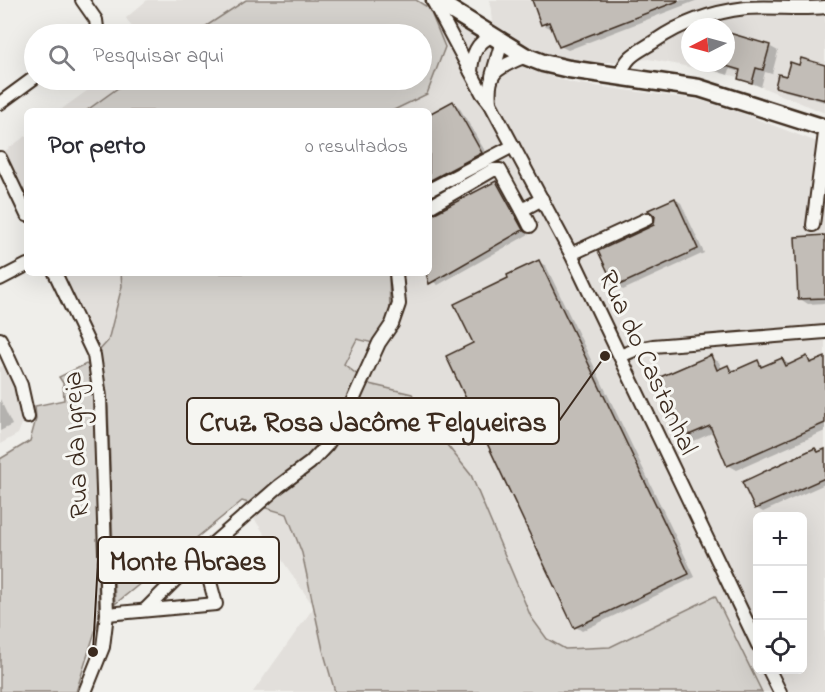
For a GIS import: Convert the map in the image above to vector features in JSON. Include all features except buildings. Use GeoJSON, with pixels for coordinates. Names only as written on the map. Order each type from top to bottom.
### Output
{"type":"FeatureCollection","features":[{"type":"Feature","properties":{"kind":"main road"},"geometry":{"type":"LineString","coordinates":[[434,0],[525,56],[554,66],[719,93],[825,128]]}},
{"type":"Feature","properties":{"kind":"street"},"geometry":{"type":"LineString","coordinates":[[82,0],[96,24]]}},
{"type":"Feature","properties":{"kind":"street","name":"Rua do Castanhal"},"geometry":{"type":"LineString","coordinates":[[434,0],[482,93],[490,103],[572,254],[753,635]]}},
{"type":"Feature","properties":{"kind":"street"},"geometry":{"type":"LineString","coordinates":[[620,76],[627,59],[634,53],[666,33],[697,20],[722,12],[747,8],[825,7]]}},
{"type":"Feature","properties":{"kind":"street"},"geometry":{"type":"LineString","coordinates":[[471,72],[472,57],[477,46],[498,38]]}},
{"type":"Feature","properties":{"kind":"street"},"geometry":{"type":"LineString","coordinates":[[490,103],[489,86],[498,38]]}},
{"type":"Feature","properties":{"kind":"street"},"geometry":{"type":"LineString","coordinates":[[491,77],[501,67],[525,56]]}},
{"type":"Feature","properties":{"kind":"street"},"geometry":{"type":"LineString","coordinates":[[0,103],[24,85]]}},
{"type":"Feature","properties":{"kind":"street"},"geometry":{"type":"LineString","coordinates":[[813,225],[825,133]]}},
{"type":"Feature","properties":{"kind":"street"},"geometry":{"type":"LineString","coordinates":[[432,188],[513,146]]}},
{"type":"Feature","properties":{"kind":"street"},"geometry":{"type":"LineString","coordinates":[[0,158],[24,209]]}},
{"type":"Feature","properties":{"kind":"street"},"geometry":{"type":"LineString","coordinates":[[432,205],[493,170],[500,170],[530,226]]}},
{"type":"Feature","properties":{"kind":"street"},"geometry":{"type":"LineString","coordinates":[[522,210],[542,199]]}},
{"type":"Feature","properties":{"kind":"street"},"geometry":{"type":"LineString","coordinates":[[572,254],[647,219]]}},
{"type":"Feature","properties":{"kind":"street"},"geometry":{"type":"LineString","coordinates":[[0,279],[24,267]]}},
{"type":"Feature","properties":{"kind":"street","name":"Rua da Igreja"},"geometry":{"type":"LineString","coordinates":[[56,276],[94,355],[100,397],[107,614],[103,646],[84,692]]}},
{"type":"Feature","properties":{"kind":"street"},"geometry":{"type":"LineString","coordinates":[[145,610],[202,553],[265,498],[310,463],[327,445],[344,420],[379,343],[392,324],[399,304],[396,276]]}},
{"type":"Feature","properties":{"kind":"street"},"geometry":{"type":"LineString","coordinates":[[620,356],[636,349],[653,346],[825,332]]}},
{"type":"Feature","properties":{"kind":"street"},"geometry":{"type":"LineString","coordinates":[[0,339],[4,357],[21,385],[28,417]]}},
{"type":"Feature","properties":{"kind":"street"},"geometry":{"type":"LineString","coordinates":[[107,614],[216,604],[202,553]]}},
{"type":"Feature","properties":{"kind":"street"},"geometry":{"type":"LineString","coordinates":[[771,674],[780,692]]}},
{"type":"Feature","properties":{"kind":"shaded area"},"geometry":{"type":"Polygon","coordinates":[[[147,0],[416,0],[527,69],[573,83],[699,100],[738,112],[825,145],[825,692],[253,692],[314,607],[242,501],[115,604],[108,406],[96,341],[65,276],[432,276],[432,108],[63,108],[88,90],[432,90],[432,24],[130,24],[126,18],[147,0]]]}},
{"type":"Feature","properties":{"kind":"shaded area"},"geometry":{"type":"Polygon","coordinates":[[[246,0],[416,0],[429,8],[445,47],[432,81],[432,24],[209,24],[246,0]]]}},
{"type":"Feature","properties":{"kind":"shaded area"},"geometry":{"type":"Polygon","coordinates":[[[490,0],[825,0],[825,113],[735,76],[715,72],[735,72],[735,18],[681,18],[681,65],[649,59],[582,64],[550,58],[492,23],[490,0]]]}},
{"type":"Feature","properties":{"kind":"shaded area"},"geometry":{"type":"Polygon","coordinates":[[[115,90],[429,90],[427,94],[398,108],[90,108],[115,90]]]}},
{"type":"Feature","properties":{"kind":"shaded area"},"geometry":{"type":"Polygon","coordinates":[[[24,137],[24,191],[5,151],[24,137]]]}},
{"type":"Feature","properties":{"kind":"shaded area"},"geometry":{"type":"Polygon","coordinates":[[[121,276],[389,276],[390,313],[373,343],[357,339],[344,364],[369,384],[412,394],[427,420],[471,475],[531,617],[547,639],[565,649],[610,647],[715,596],[762,692],[335,692],[323,650],[302,553],[287,514],[242,501],[115,604],[108,407],[98,352],[108,341],[122,286],[121,276]]]}},
{"type":"Feature","properties":{"kind":"shaded area"},"geometry":{"type":"Polygon","coordinates":[[[86,364],[93,369],[99,619],[76,692],[0,692],[0,459],[30,441],[36,419],[35,406],[64,400],[63,383],[59,377],[86,364]]]}},
{"type":"Feature","properties":{"kind":"shaded area"},"geometry":{"type":"Polygon","coordinates":[[[6,365],[17,391],[15,396],[18,400],[22,424],[18,434],[0,444],[0,367],[6,365]]]}},
{"type":"Feature","properties":{"kind":"place","name":"Cruz. Rosa Jacôme Felgueiras"},"geometry":{"type":"Point","coordinates":[605,356]}},
{"type":"Feature","properties":{"kind":"place","name":"Monte Abraes"},"geometry":{"type":"Point","coordinates":[93,652]}}]}
